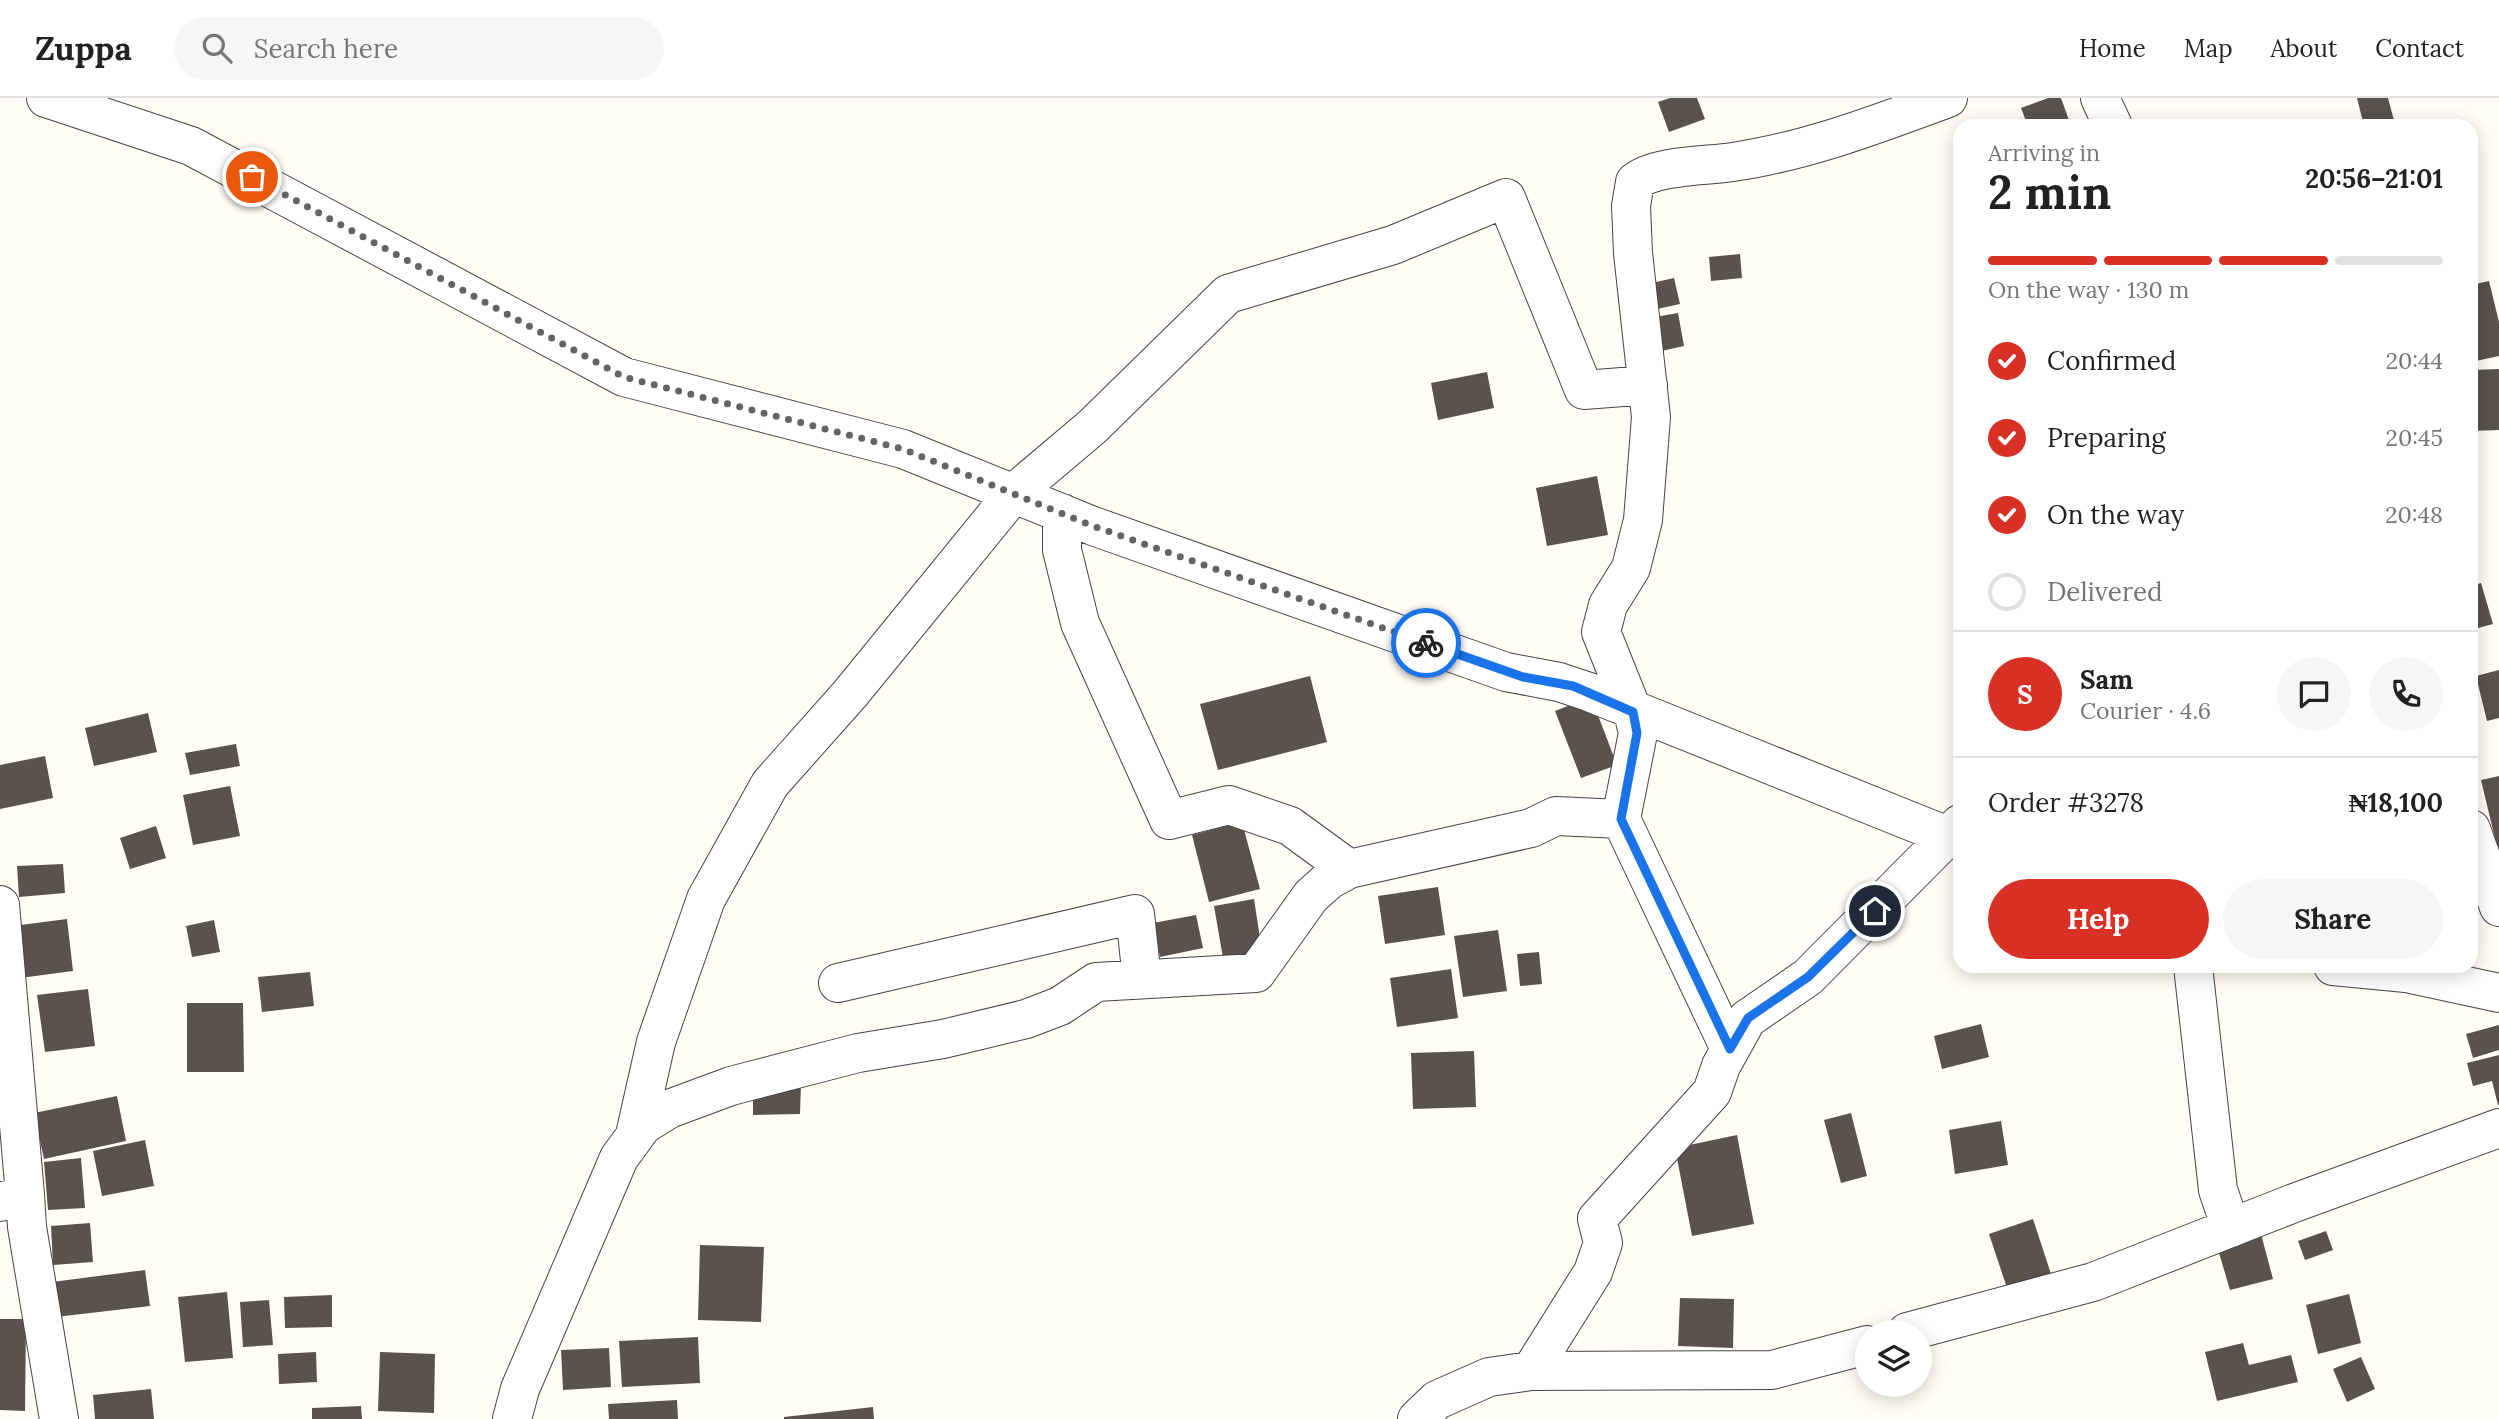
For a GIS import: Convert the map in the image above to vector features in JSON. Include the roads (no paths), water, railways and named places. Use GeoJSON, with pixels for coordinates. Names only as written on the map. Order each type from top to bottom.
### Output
{"type":"FeatureCollection","features":[{"type":"Feature","properties":{"kind":"street"},"geometry":{"type":"LineString","coordinates":[[46,98],[191,146],[624,377],[886,444],[1062,513],[1506,672],[1573,686],[1633,712],[1953,833]]}},
{"type":"Feature","properties":{"kind":"street"},"geometry":{"type":"LineString","coordinates":[[1730,1049],[1621,819],[1637,733],[1633,712],[1601,632],[1608,605],[1620,589],[1638,547],[1651,417],[1633,253],[1631,206],[1635,182],[1649,172],[1739,161],[1801,149],[1948,98]]}},
{"type":"Feature","properties":{"kind":"street"},"geometry":{"type":"LineString","coordinates":[[2099,98],[2110,119]]}},
{"type":"Feature","properties":{"kind":"street"},"geometry":{"type":"LineString","coordinates":[[635,1135],[656,1042],[706,899],[769,784],[850,694],[1014,494],[1093,427],[1228,293],[1393,245],[1506,198],[1584,390],[1648,385]]}},
{"type":"Feature","properties":{"kind":"street"},"geometry":{"type":"LineString","coordinates":[[1062,513],[1062,550],[1080,623],[1169,820],[1229,805],[1290,826],[1349,869]]}},
{"type":"Feature","properties":{"kind":"street"},"geometry":{"type":"LineString","coordinates":[[512,1419],[520,1389],[619,1158],[643,1125],[669,1109],[732,1086],[858,1053],[943,1040],[1026,1019],[1060,1006],[1096,982],[1256,973],[1311,896],[1329,880],[1349,869],[1531,828],[1556,816],[1621,819]]}},
{"type":"Feature","properties":{"kind":"street"},"geometry":{"type":"LineString","coordinates":[[1531,1371],[1593,1272],[1603,1243],[1597,1219],[1712,1092],[1730,1049],[1748,1018],[1808,977],[1953,837]]}},
{"type":"Feature","properties":{"kind":"street"},"geometry":{"type":"LineString","coordinates":[[2478,848],[2499,907]]}},
{"type":"Feature","properties":{"kind":"street"},"geometry":{"type":"LineString","coordinates":[[0,905],[13,1199],[27,1227],[59,1419]]}},
{"type":"Feature","properties":{"kind":"street"},"geometry":{"type":"LineString","coordinates":[[838,983],[1135,914],[1142,979]]}},
{"type":"Feature","properties":{"kind":"street"},"geometry":{"type":"LineString","coordinates":[[2194,973],[2218,1190],[2231,1228]]}},
{"type":"Feature","properties":{"kind":"street"},"geometry":{"type":"LineString","coordinates":[[2406,973],[2499,993]]}},
{"type":"Feature","properties":{"kind":"street"},"geometry":{"type":"LineString","coordinates":[[1932,1325],[2093,1282],[2499,1128]]}},
{"type":"Feature","properties":{"kind":"street"},"geometry":{"type":"LineString","coordinates":[[1417,1419],[1437,1400],[1489,1377],[1531,1371],[1772,1370],[1855,1348]]}}]}
